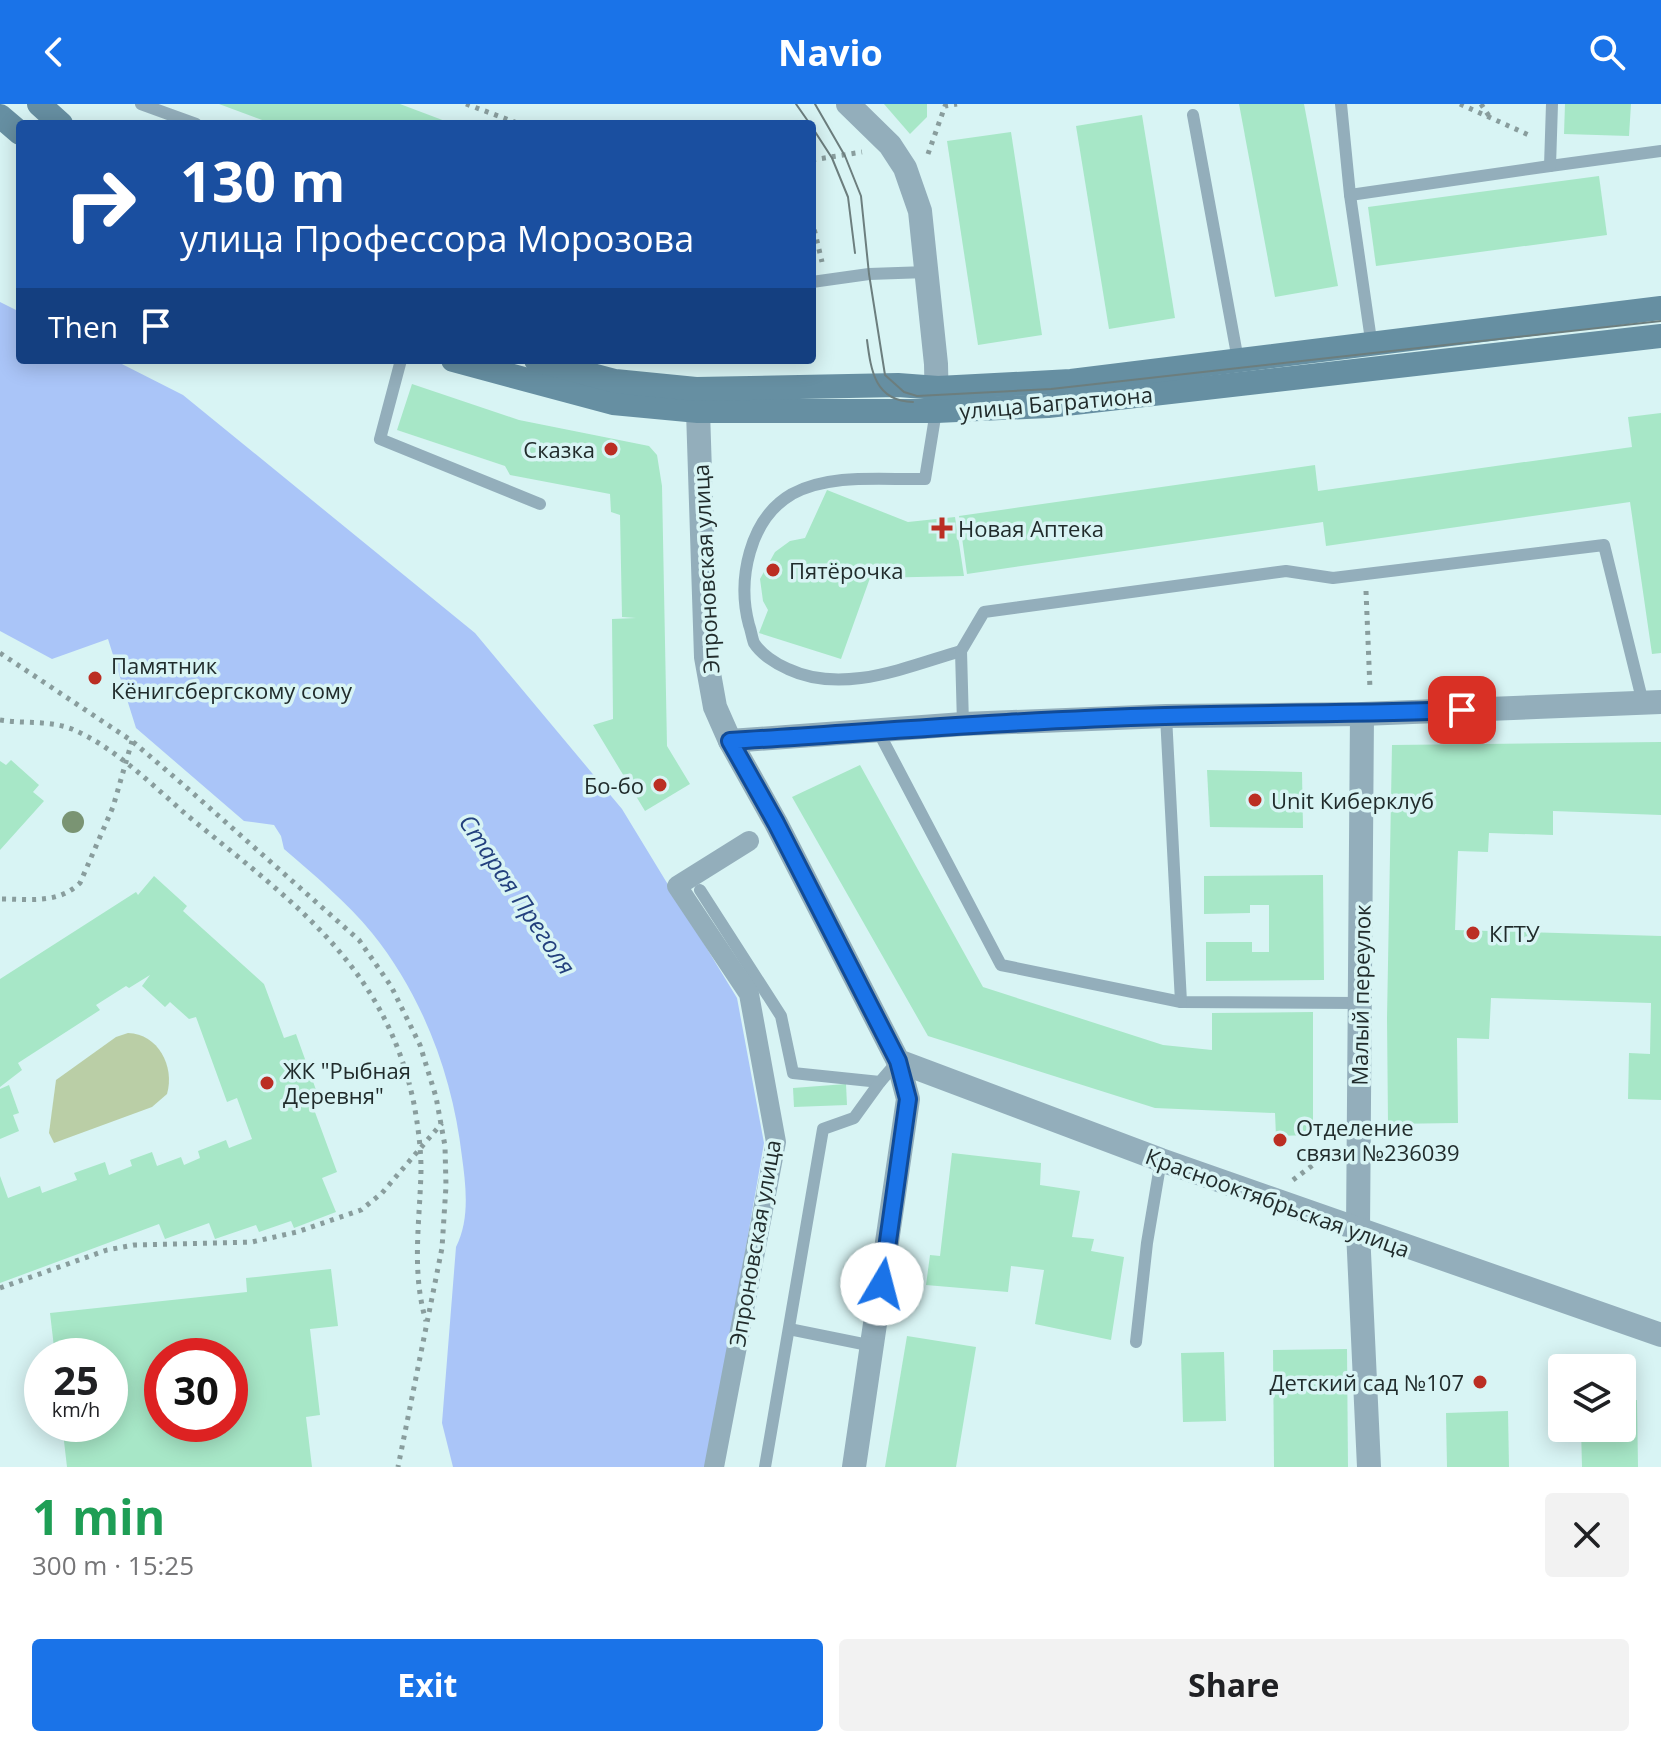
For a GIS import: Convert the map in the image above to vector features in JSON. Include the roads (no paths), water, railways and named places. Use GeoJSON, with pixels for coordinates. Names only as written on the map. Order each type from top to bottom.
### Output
{"type":"FeatureCollection","features":[{"type":"Feature","properties":{"kind":"main road"},"geometry":{"type":"LineString","coordinates":[[39,104],[57,120]]}},
{"type":"Feature","properties":{"kind":"main road"},"geometry":{"type":"LineString","coordinates":[[0,116],[16,130]]}},
{"type":"Feature","properties":{"kind":"main road","name":"улица Багратиона"},"geometry":{"type":"LineString","coordinates":[[937,400],[1661,308]]}},
{"type":"Feature","properties":{"kind":"main road","name":"улица Багратиона"},"geometry":{"type":"LineString","coordinates":[[468,364],[613,403],[898,385],[937,400],[1048,406],[1661,336]]}},
{"type":"Feature","properties":{"kind":"main road","name":"улица Багратиона"},"geometry":{"type":"LineString","coordinates":[[551,364],[697,400]]}},
{"type":"Feature","properties":{"kind":"street"},"geometry":{"type":"LineString","coordinates":[[848,104],[890,145],[905,168],[920,211],[937,400]]}},
{"type":"Feature","properties":{"kind":"street","name":"Эпроновская улица"},"geometry":{"type":"LineString","coordinates":[[697,400],[706,657],[715,707],[898,1061],[908,1099],[854,1467]]}},
{"type":"Feature","properties":{"kind":"street"},"geometry":{"type":"LineString","coordinates":[[730,741],[963,724],[1166,716],[1367,714],[1652,702]]}},
{"type":"Feature","properties":{"kind":"street","name":"Малый переулок"},"geometry":{"type":"LineString","coordinates":[[1367,714],[1359,1003],[1358,1231],[1369,1467]]}},
{"type":"Feature","properties":{"kind":"street","name":"Эпроновская улица"},"geometry":{"type":"LineString","coordinates":[[714,1467],[776,1142],[749,994],[677,886],[749,841]]}},
{"type":"Feature","properties":{"kind":"street","name":"Краснооктябрьская улица"},"geometry":{"type":"LineString","coordinates":[[898,1061],[1358,1231],[1661,1335]]}},
{"type":"Feature","properties":{"kind":"lane"},"geometry":{"type":"LineString","coordinates":[[141,104],[185,120]]}},
{"type":"Feature","properties":{"kind":"lane"},"geometry":{"type":"LineString","coordinates":[[1341,104],[1350,195],[1376,370]]}},
{"type":"Feature","properties":{"kind":"lane"},"geometry":{"type":"LineString","coordinates":[[1550,166],[1552,104]]}},
{"type":"Feature","properties":{"kind":"lane"},"geometry":{"type":"LineString","coordinates":[[1193,115],[1238,360]]}},
{"type":"Feature","properties":{"kind":"lane"},"geometry":{"type":"LineString","coordinates":[[1350,195],[1661,151]]}},
{"type":"Feature","properties":{"kind":"lane"},"geometry":{"type":"LineString","coordinates":[[816,281],[869,274],[927,272]]}},
{"type":"Feature","properties":{"kind":"lane"},"geometry":{"type":"LineString","coordinates":[[400,364],[380,439],[540,504]]}},
{"type":"Feature","properties":{"kind":"lane"},"geometry":{"type":"LineString","coordinates":[[937,400],[925,479],[841,480],[815,485],[791,495],[766,519],[753,542],[747,566],[745,610],[754,642],[768,658],[789,670],[826,679],[867,678],[961,651]]}},
{"type":"Feature","properties":{"kind":"lane"},"geometry":{"type":"LineString","coordinates":[[963,724],[961,651],[984,612],[1286,571],[1333,578],[1604,545],[1652,702]]}},
{"type":"Feature","properties":{"kind":"lane"},"geometry":{"type":"LineString","coordinates":[[1166,716],[1181,1002]]}},
{"type":"Feature","properties":{"kind":"lane"},"geometry":{"type":"LineString","coordinates":[[878,731],[1001,965],[1181,1002],[1359,1003]]}},
{"type":"Feature","properties":{"kind":"lane"},"geometry":{"type":"LineString","coordinates":[[700,890],[781,1016],[793,1073],[880,1082]]}},
{"type":"Feature","properties":{"kind":"lane"},"geometry":{"type":"LineString","coordinates":[[765,1467],[823,1129],[854,1118],[898,1061]]}},
{"type":"Feature","properties":{"kind":"lane"},"geometry":{"type":"LineString","coordinates":[[1136,1342],[1147,1243],[1161,1160]]}},
{"type":"Feature","properties":{"kind":"lane"},"geometry":{"type":"LineString","coordinates":[[789,1329],[873,1346]]}},
{"type":"Feature","properties":{"kind":"water","name":"Старая Преголя"},"geometry":{"type":"Polygon","coordinates":[[[0,302],[16,310],[16,364],[122,364],[183,395],[475,633],[622,809],[737,998],[764,1143],[708,1467],[453,1467],[442,1423],[456,1247],[463,1226],[466,1191],[451,1097],[421,1010],[372,933],[341,900],[284,849],[274,825],[244,821],[136,728],[108,639],[52,659],[0,631],[0,302]]]}},
{"type":"Feature","properties":{"kind":"tram line"},"geometry":{"type":"LineString","coordinates":[[796,104],[807,120]]}},
{"type":"Feature","properties":{"kind":"tram line"},"geometry":{"type":"LineString","coordinates":[[815,104],[845,156],[861,196],[869,274],[885,375],[904,392],[917,396],[1051,389],[1661,321]]}},
{"type":"Feature","properties":{"kind":"tram line"},"geometry":{"type":"LineString","coordinates":[[816,133],[832,158],[848,197],[855,253]]}},
{"type":"Feature","properties":{"kind":"tram line"},"geometry":{"type":"LineString","coordinates":[[867,340],[877,382],[890,396],[913,402]]}},
{"type":"Feature","properties":{"kind":"place","name":"Сказка"},"geometry":{"type":"Point","coordinates":[611,449]}},
{"type":"Feature","properties":{"kind":"place","name":"Новая Аптека"},"geometry":{"type":"Point","coordinates":[942,528]}},
{"type":"Feature","properties":{"kind":"place","name":"Пятёрочка"},"geometry":{"type":"Point","coordinates":[773,570]}},
{"type":"Feature","properties":{"kind":"place","name":"Памятник Кёнигсбергскому сому"},"geometry":{"type":"Point","coordinates":[95,678]}},
{"type":"Feature","properties":{"kind":"place","name":"Бо-бо"},"geometry":{"type":"Point","coordinates":[660,785]}},
{"type":"Feature","properties":{"kind":"place","name":"Unit Киберклуб"},"geometry":{"type":"Point","coordinates":[1255,800]}},
{"type":"Feature","properties":{"kind":"place","name":"КГТУ"},"geometry":{"type":"Point","coordinates":[1473,933]}},
{"type":"Feature","properties":{"kind":"place","name":"ЖК \"Рыбная Деревня\""},"geometry":{"type":"Point","coordinates":[267,1083]}},
{"type":"Feature","properties":{"kind":"place","name":"Отделение связи №236039"},"geometry":{"type":"Point","coordinates":[1280,1140]}},
{"type":"Feature","properties":{"kind":"place","name":"Детский сад №107"},"geometry":{"type":"Point","coordinates":[1480,1382]}}]}
